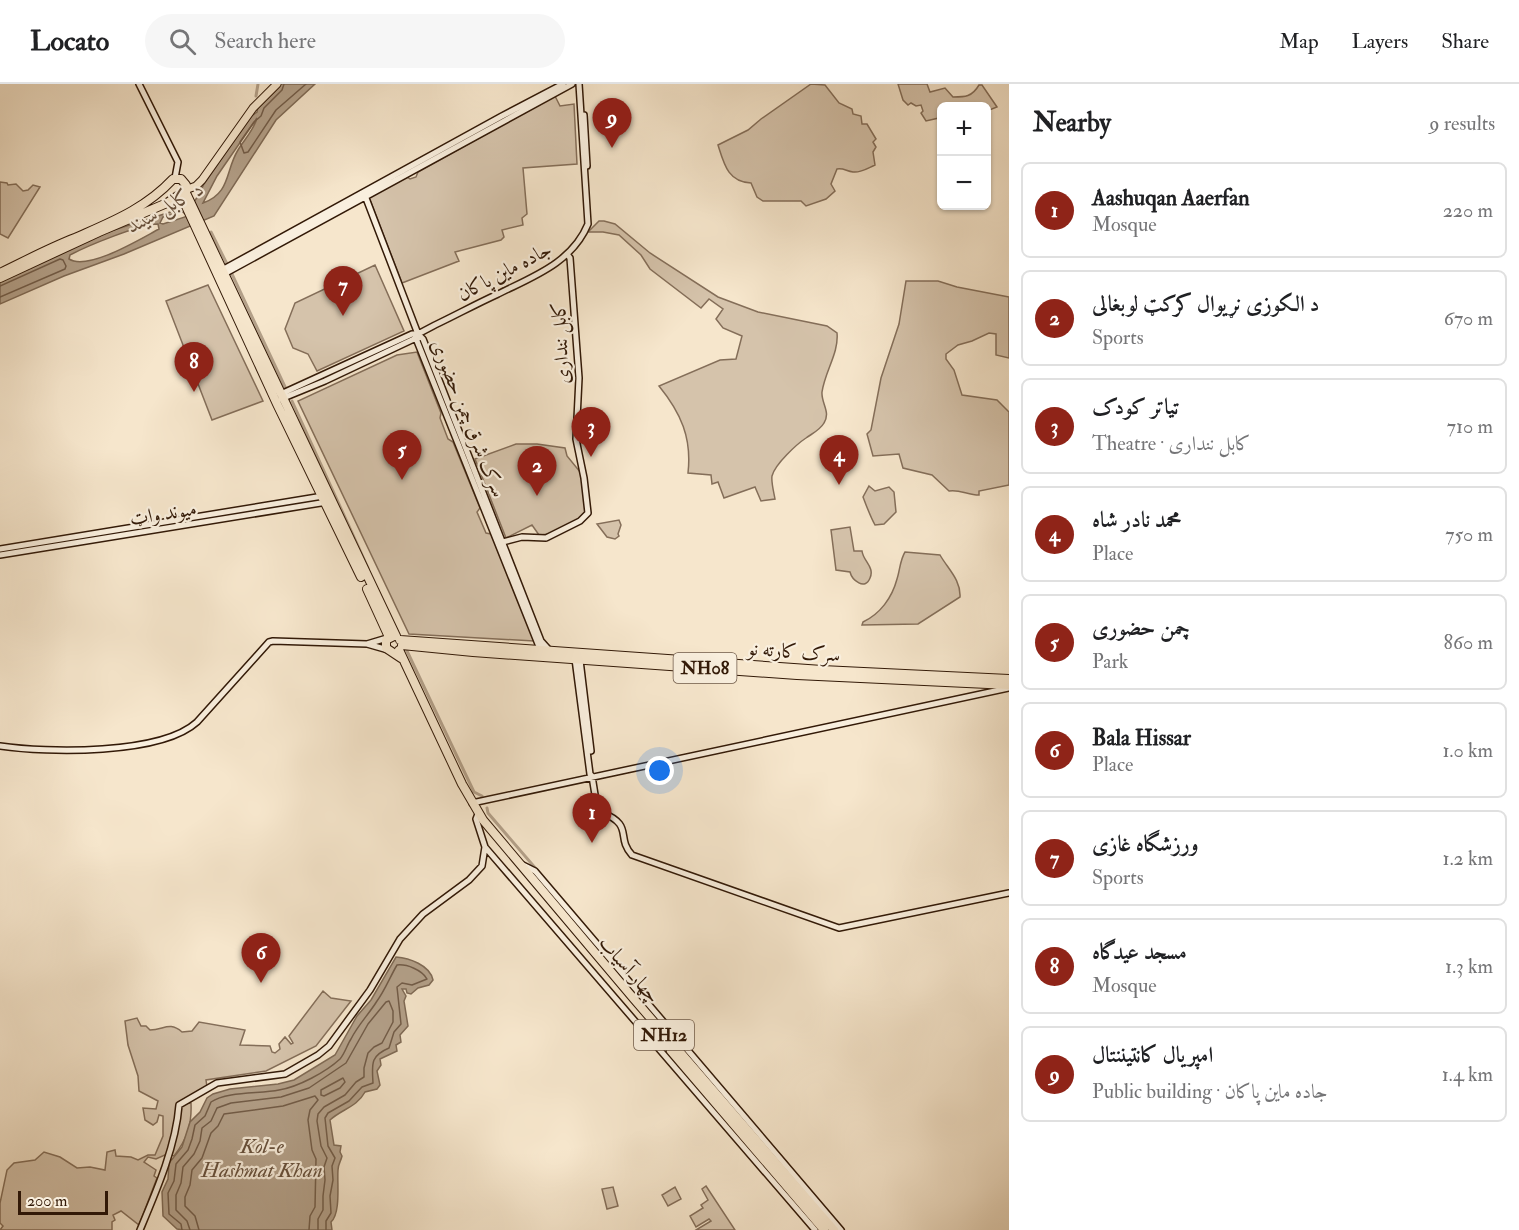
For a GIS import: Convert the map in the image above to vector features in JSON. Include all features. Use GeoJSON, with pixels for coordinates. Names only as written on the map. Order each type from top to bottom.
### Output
{"type":"FeatureCollection","features":[{"type":"Feature","properties":{"kind":"highway"},"geometry":{"type":"LineString","coordinates":[[175,180],[170,192],[181,193]]}},
{"type":"Feature","properties":{"kind":"highway"},"geometry":{"type":"LineString","coordinates":[[175,180],[198,224],[395,643]]}},
{"type":"Feature","properties":{"kind":"highway"},"geometry":{"type":"LineString","coordinates":[[0,276],[54,247],[112,223],[160,193],[175,180]]}},
{"type":"Feature","properties":{"kind":"highway"},"geometry":{"type":"LineString","coordinates":[[0,276],[167,204],[181,193]]}},
{"type":"Feature","properties":{"kind":"highway"},"geometry":{"type":"LineString","coordinates":[[198,224],[223,272],[279,397]]}},
{"type":"Feature","properties":{"kind":"highway","name":"سرک کارته نو"},"geometry":{"type":"LineString","coordinates":[[395,643],[411,647],[473,652],[549,653],[1006,683]]}},
{"type":"Feature","properties":{"kind":"highway","name":"NH12"},"geometry":{"type":"LineString","coordinates":[[395,643],[478,814]]}},
{"type":"Feature","properties":{"kind":"highway","name":"سرک کارته نو"},"geometry":{"type":"LineString","coordinates":[[549,653],[578,659],[797,675],[1006,683]]}},
{"type":"Feature","properties":{"kind":"highway","name":"چهار آسیاب"},"geometry":{"type":"LineString","coordinates":[[478,814],[600,964]]}},
{"type":"Feature","properties":{"kind":"highway","name":"چهار آسیاب"},"geometry":{"type":"LineString","coordinates":[[496,838],[498,845],[527,883],[834,1230]]}},
{"type":"Feature","properties":{"kind":"highway","name":"چهار آسیاب"},"geometry":{"type":"LineString","coordinates":[[728,1112],[824,1230]]}},
{"type":"Feature","properties":{"kind":"main road"},"geometry":{"type":"LineString","coordinates":[[139,84],[178,163],[175,180],[197,181],[206,174]]}},
{"type":"Feature","properties":{"kind":"main road"},"geometry":{"type":"LineString","coordinates":[[181,193],[196,186],[253,108],[277,84]]}},
{"type":"Feature","properties":{"kind":"main road"},"geometry":{"type":"LineString","coordinates":[[365,195],[504,114],[563,84]]}},
{"type":"Feature","properties":{"kind":"main road"},"geometry":{"type":"LineString","coordinates":[[223,272],[572,84]]}},
{"type":"Feature","properties":{"kind":"main road","name":"جاده ماین پاکان"},"geometry":{"type":"LineString","coordinates":[[418,334],[555,265],[585,231],[588,219],[587,167],[580,84]]}},
{"type":"Feature","properties":{"kind":"main road","name":"سرک شرق چمن حضوری"},"geometry":{"type":"LineString","coordinates":[[365,195],[418,334],[417,341],[549,653]]}},
{"type":"Feature","properties":{"kind":"main road","name":"کابل ننداری"},"geometry":{"type":"LineString","coordinates":[[501,543],[522,537],[546,538],[580,521],[588,513],[584,478],[577,450],[579,378],[570,258],[567,254]]}},
{"type":"Feature","properties":{"kind":"main road"},"geometry":{"type":"LineString","coordinates":[[279,397],[282,393],[412,334],[418,334]]}},
{"type":"Feature","properties":{"kind":"main road"},"geometry":{"type":"LineString","coordinates":[[279,397],[325,381],[414,339],[418,334]]}},
{"type":"Feature","properties":{"kind":"main road","name":"میوند واټ"},"geometry":{"type":"LineString","coordinates":[[0,549],[326,499]]}},
{"type":"Feature","properties":{"kind":"main road","name":"میوند واټ"},"geometry":{"type":"LineString","coordinates":[[0,555],[326,499]]}},
{"type":"Feature","properties":{"kind":"main road"},"geometry":{"type":"LineString","coordinates":[[0,746],[25,750],[61,750],[117,747],[154,742],[191,728],[269,642],[395,643]]}},
{"type":"Feature","properties":{"kind":"main road"},"geometry":{"type":"LineString","coordinates":[[367,644],[395,643]]}},
{"type":"Feature","properties":{"kind":"main road"},"geometry":{"type":"LineString","coordinates":[[578,659],[590,774],[596,801],[601,812],[621,824],[627,850],[632,855],[839,928],[1009,893]]}},
{"type":"Feature","properties":{"kind":"main road"},"geometry":{"type":"LineString","coordinates":[[472,803],[1006,683]]}},
{"type":"Feature","properties":{"kind":"main road"},"geometry":{"type":"LineString","coordinates":[[140,1230],[173,1142],[178,1124],[179,1105],[217,1083],[285,1074],[328,1047],[370,990],[400,939],[423,914],[477,871],[484,861],[485,847],[476,819],[478,814]]}},
{"type":"Feature","properties":{"kind":"main road"},"geometry":{"type":"LineString","coordinates":[[485,847],[815,1230]]}},
{"type":"Feature","properties":{"kind":"main road"},"geometry":{"type":"LineString","coordinates":[[517,862],[535,871],[841,1230]]}},
{"type":"Feature","properties":{"kind":"shaded area"},"geometry":{"type":"Polygon","coordinates":[[[811,84],[825,85],[839,103],[852,109],[853,114],[861,116],[862,124],[867,124],[876,139],[873,142],[876,147],[873,152],[875,165],[856,172],[837,169],[831,184],[835,191],[826,199],[806,206],[801,201],[763,201],[757,197],[751,183],[743,182],[732,176],[722,159],[718,145],[748,130],[811,84]]]}},
{"type":"Feature","properties":{"kind":"shaded area"},"geometry":{"type":"Polygon","coordinates":[[[898,84],[927,84],[930,92],[945,88],[953,97],[968,96],[979,85],[982,85],[997,107],[991,109],[991,102],[937,102],[937,118],[926,121],[921,113],[923,111],[921,105],[916,106],[911,103],[908,105],[903,100],[898,84]]]}},
{"type":"Feature","properties":{"kind":"shaded area"},"geometry":{"type":"Polygon","coordinates":[[[555,96],[560,106],[574,104],[577,164],[523,168],[527,214],[522,218],[523,225],[502,230],[504,237],[501,240],[455,252],[459,261],[402,283],[369,197],[407,177],[410,179],[416,177],[418,172],[555,96]]]}},
{"type":"Feature","properties":{"kind":"shaded area"},"geometry":{"type":"Polygon","coordinates":[[[0,182],[8,185],[16,184],[23,191],[33,185],[40,187],[8,238],[0,234],[0,182]]]}},
{"type":"Feature","properties":{"kind":"shaded area"},"geometry":{"type":"Polygon","coordinates":[[[599,221],[615,224],[650,253],[718,297],[758,312],[827,326],[837,333],[836,348],[822,392],[826,419],[820,428],[797,445],[777,466],[772,476],[775,499],[761,501],[755,487],[724,498],[718,482],[712,484],[711,475],[688,473],[688,448],[683,426],[659,386],[720,360],[736,359],[742,336],[723,328],[716,319],[723,309],[709,299],[701,308],[650,269],[641,255],[619,235],[588,232],[599,221]]]}},
{"type":"Feature","properties":{"kind":"shaded area"},"geometry":{"type":"Polygon","coordinates":[[[375,265],[404,331],[317,371],[308,354],[293,348],[285,329],[295,303],[375,265]]]}},
{"type":"Feature","properties":{"kind":"shaded area"},"geometry":{"type":"Polygon","coordinates":[[[906,281],[938,281],[1009,297],[1009,358],[996,355],[996,334],[989,333],[958,345],[946,354],[946,359],[954,370],[962,395],[997,400],[1009,412],[1009,485],[979,491],[979,495],[949,491],[932,475],[903,468],[899,454],[873,456],[867,434],[871,430],[881,378],[899,324],[906,281]]]}},
{"type":"Feature","properties":{"kind":"shaded area"},"geometry":{"type":"Polygon","coordinates":[[[208,285],[263,401],[212,420],[166,301],[208,285]]]}},
{"type":"Feature","properties":{"kind":"shaded area"},"geometry":{"type":"Polygon","coordinates":[[[417,352],[441,413],[440,418],[448,439],[453,442],[480,508],[477,512],[486,533],[491,534],[534,641],[409,634],[298,401],[397,355],[417,352]]]}},
{"type":"Feature","properties":{"kind":"shaded area"},"geometry":{"type":"Polygon","coordinates":[[[516,444],[565,448],[567,456],[581,473],[586,508],[574,523],[552,533],[539,535],[532,525],[506,538],[475,459],[516,444]]]}},
{"type":"Feature","properties":{"kind":"shaded area"},"geometry":{"type":"Polygon","coordinates":[[[869,486],[875,491],[889,487],[894,492],[896,512],[884,524],[875,525],[867,508],[863,497],[869,486]]]}},
{"type":"Feature","properties":{"kind":"shaded area"},"geometry":{"type":"Polygon","coordinates":[[[619,520],[621,525],[619,536],[615,539],[607,537],[597,524],[619,520]]]}},
{"type":"Feature","properties":{"kind":"shaded area"},"geometry":{"type":"Polygon","coordinates":[[[850,527],[854,551],[862,551],[870,567],[870,578],[865,584],[856,581],[850,572],[836,570],[831,530],[850,527]]]}},
{"type":"Feature","properties":{"kind":"shaded area"},"geometry":{"type":"Polygon","coordinates":[[[905,552],[940,555],[956,580],[960,597],[918,624],[862,625],[889,599],[905,552]]]}},
{"type":"Feature","properties":{"kind":"shaded area"},"geometry":{"type":"Polygon","coordinates":[[[323,991],[331,998],[351,1001],[316,1046],[266,1071],[206,1080],[207,1087],[183,1104],[191,1103],[191,1118],[179,1150],[174,1156],[167,1154],[156,1159],[148,1157],[144,1162],[156,1170],[154,1176],[157,1178],[139,1225],[121,1211],[113,1215],[115,1220],[112,1222],[112,1230],[0,1230],[3,1226],[0,1223],[0,1203],[7,1170],[14,1163],[35,1160],[44,1152],[60,1157],[77,1168],[90,1167],[105,1170],[107,1152],[115,1150],[116,1156],[138,1160],[148,1155],[155,1155],[163,1136],[163,1116],[159,1115],[157,1122],[153,1125],[145,1120],[143,1108],[156,1109],[158,1101],[139,1091],[138,1076],[128,1045],[125,1021],[137,1018],[141,1026],[146,1026],[150,1030],[173,1027],[182,1032],[192,1031],[199,1022],[245,1030],[240,1045],[270,1046],[272,1052],[275,1053],[280,1049],[279,1044],[285,1037],[291,1044],[293,1043],[289,1036],[323,991]]]}},
{"type":"Feature","properties":{"kind":"shaded area"},"geometry":{"type":"Polygon","coordinates":[[[706,1186],[735,1230],[696,1230],[711,1221],[709,1219],[696,1227],[690,1216],[703,1208],[701,1205],[708,1200],[702,1189],[706,1186]]]}},
{"type":"Feature","properties":{"kind":"shaded area"},"geometry":{"type":"Polygon","coordinates":[[[613,1187],[618,1206],[607,1209],[602,1189],[613,1187]]]}},
{"type":"Feature","properties":{"kind":"shaded area"},"geometry":{"type":"Polygon","coordinates":[[[675,1187],[681,1199],[668,1206],[662,1195],[675,1187]]]}},
{"type":"Feature","properties":{"kind":"water"},"geometry":{"type":"Polygon","coordinates":[[[280,84],[315,84],[276,120],[214,216],[0,304],[0,281],[98,235],[183,208],[194,202],[250,117],[257,112],[258,106],[280,84]],[[257,118],[217,176],[203,203],[212,199],[223,187],[234,158],[257,118]],[[183,212],[163,217],[160,223],[163,224],[186,215],[183,212]],[[158,224],[88,246],[70,255],[69,259],[78,262],[88,261],[114,252],[159,229],[158,224]]]}},
{"type":"Feature","properties":{"kind":"water","name":"Kol-e Hashmat Khan"},"geometry":{"type":"Polygon","coordinates":[[[396,957],[423,966],[433,980],[429,985],[418,988],[411,994],[407,993],[406,989],[402,989],[406,996],[404,1001],[408,1026],[400,1035],[401,1042],[396,1045],[397,1051],[380,1059],[381,1065],[377,1071],[380,1085],[377,1089],[365,1092],[354,1105],[330,1120],[334,1145],[341,1146],[342,1156],[338,1168],[337,1205],[331,1222],[332,1230],[177,1229],[163,1216],[162,1192],[168,1179],[169,1163],[182,1147],[190,1122],[200,1112],[207,1098],[230,1089],[294,1080],[335,1055],[357,1016],[371,1000],[396,957]]]}},
{"type":"Feature","properties":{"kind":"waterway"},"geometry":{"type":"LineString","coordinates":[[256,96],[258,84]]}},
{"type":"Feature","properties":{"kind":"waterway"},"geometry":{"type":"LineString","coordinates":[[211,232],[227,264]]}},
{"type":"Feature","properties":{"kind":"waterway"},"geometry":{"type":"LineString","coordinates":[[231,272],[286,389]]}},
{"type":"Feature","properties":{"kind":"waterway"},"geometry":{"type":"LineString","coordinates":[[292,401],[368,568]]}},
{"type":"Feature","properties":{"kind":"waterway"},"geometry":{"type":"LineString","coordinates":[[407,651],[474,792],[482,796]]}},
{"type":"Feature","properties":{"kind":"waterway"},"geometry":{"type":"LineString","coordinates":[[487,808],[488,813],[537,870]]}},
{"type":"Feature","properties":{"kind":"waterway"},"geometry":{"type":"LineString","coordinates":[[754,1125],[787,1163]]}},
{"type":"Feature","properties":{"kind":"place","name":"امپریال کانتیننتال"},"geometry":{"type":"Point","coordinates":[612,148]}},
{"type":"Feature","properties":{"kind":"place","name":"ورزشگاه غازی"},"geometry":{"type":"Point","coordinates":[343,316]}},
{"type":"Feature","properties":{"kind":"place","name":"مسجد عیدگاه"},"geometry":{"type":"Point","coordinates":[194,392]}},
{"type":"Feature","properties":{"kind":"place","name":"تیاتر کودک"},"geometry":{"type":"Point","coordinates":[591,457]}},
{"type":"Feature","properties":{"kind":"place","name":"چمن حضوری"},"geometry":{"type":"Point","coordinates":[402,480]}},
{"type":"Feature","properties":{"kind":"place","name":"محمد نادر شاه"},"geometry":{"type":"Point","coordinates":[839,485]}},
{"type":"Feature","properties":{"kind":"place","name":"د الکوزی نړیوال کرکټ لوبغالی"},"geometry":{"type":"Point","coordinates":[537,496]}},
{"type":"Feature","properties":{"kind":"place","name":"Aashuqan Aaerfan"},"geometry":{"type":"Point","coordinates":[592,843]}},
{"type":"Feature","properties":{"kind":"place","name":"Bala Hissar"},"geometry":{"type":"Point","coordinates":[261,983]}},
{"type":"Feature","properties":{"kind":"water label","name":"د کابل سيند"},"geometry":{"type":"Point","coordinates":[165,207]}}]}
